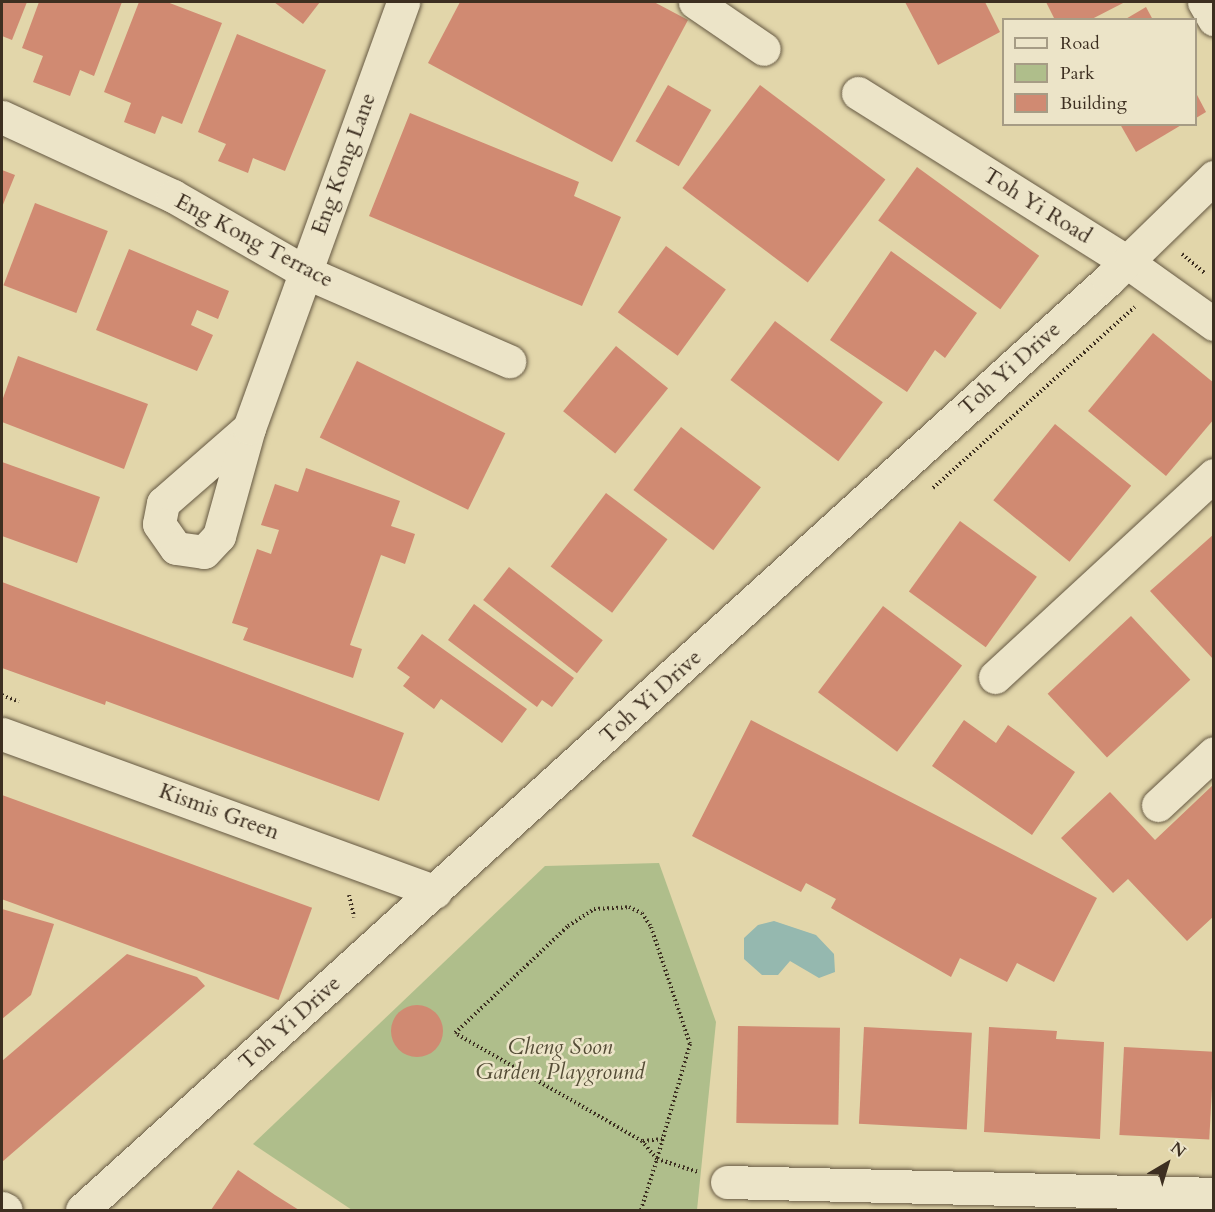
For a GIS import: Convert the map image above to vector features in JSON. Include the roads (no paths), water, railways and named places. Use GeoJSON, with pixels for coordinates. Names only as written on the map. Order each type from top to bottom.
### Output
{"type":"FeatureCollection","features":[{"type":"Feature","properties":{"kind":"street","name":"Eng Kong Lane"},"geometry":{"type":"LineString","coordinates":[[249,428],[403,2]]}},
{"type":"Feature","properties":{"kind":"street"},"geometry":{"type":"LineString","coordinates":[[695,2],[764,49]]}},
{"type":"Feature","properties":{"kind":"street"},"geometry":{"type":"LineString","coordinates":[[1204,2],[1214,19]]}},
{"type":"Feature","properties":{"kind":"street","name":"Toh Yi Road"},"geometry":{"type":"LineString","coordinates":[[858,93],[1127,262],[1214,324]]}},
{"type":"Feature","properties":{"kind":"street","name":"Eng Kong Terrace"},"geometry":{"type":"LineString","coordinates":[[2,117],[184,202],[305,272],[509,361]]}},
{"type":"Feature","properties":{"kind":"street","name":"Toh Yi Drive"},"geometry":{"type":"LineString","coordinates":[[82,1210],[1127,262],[1214,177]]}},
{"type":"Feature","properties":{"kind":"street"},"geometry":{"type":"LineString","coordinates":[[995,677],[1214,475]]}},
{"type":"Feature","properties":{"kind":"street","name":"Kismis Green"},"geometry":{"type":"LineString","coordinates":[[2,734],[435,892]]}},
{"type":"Feature","properties":{"kind":"street"},"geometry":{"type":"LineString","coordinates":[[1158,805],[1214,753]]}},
{"type":"Feature","properties":{"kind":"street"},"geometry":{"type":"LineString","coordinates":[[727,1182],[933,1199],[1214,1194]]}},
{"type":"Feature","properties":{"kind":"street"},"geometry":{"type":"LineString","coordinates":[[2,1208],[6,1210]]}},
{"type":"Feature","properties":{"kind":"water"},"geometry":{"type":"Polygon","coordinates":[[[774,921],[816,935],[834,954],[835,972],[819,978],[790,961],[778,975],[762,975],[744,959],[744,938],[758,925],[774,921]]]}},
{"type":"Feature","properties":{"kind":"park label","name":"Cheng Soon Garden Playground"},"geometry":{"type":"Point","coordinates":[560,1060]}}]}
